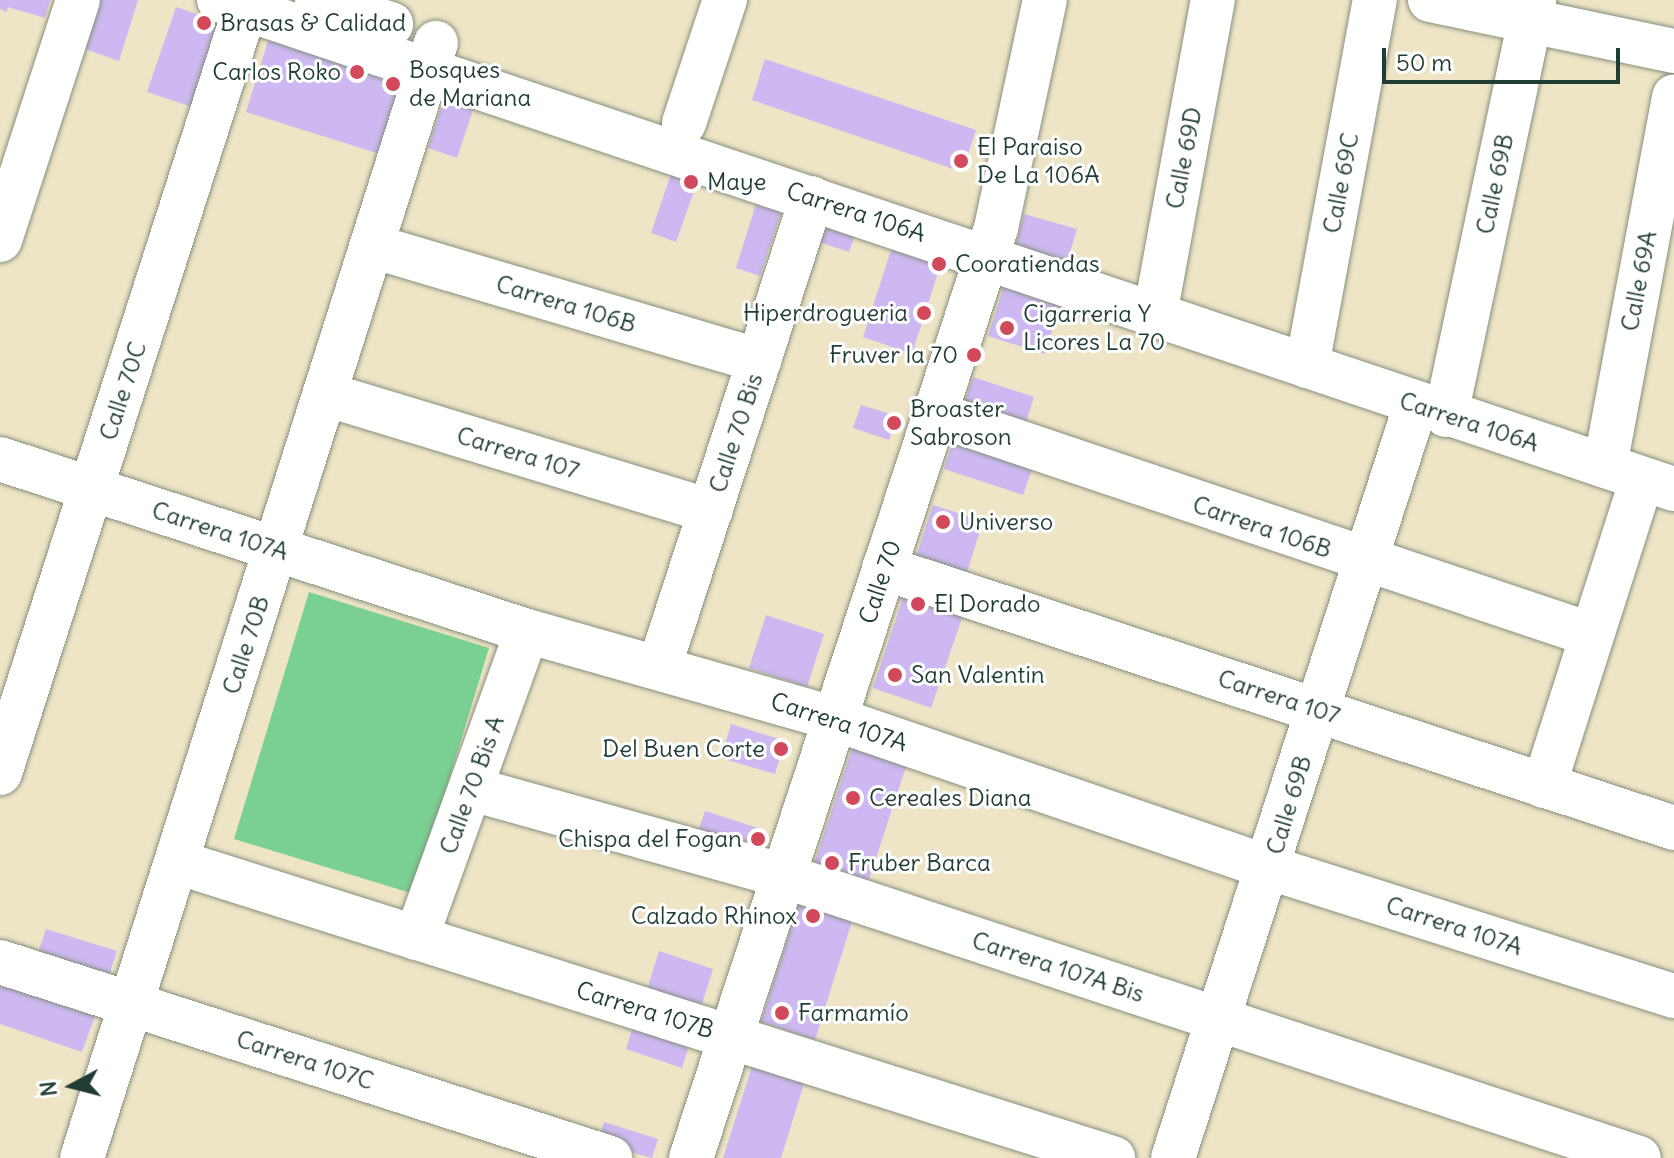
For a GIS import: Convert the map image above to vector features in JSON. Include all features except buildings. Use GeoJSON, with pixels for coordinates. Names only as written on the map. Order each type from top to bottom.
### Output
{"type":"FeatureCollection","features":[{"type":"Feature","properties":{"kind":"street"},"geometry":{"type":"LineString","coordinates":[[0,240],[78,0]]}},
{"type":"Feature","properties":{"kind":"street","name":"Carrera 106A"},"geometry":{"type":"LineString","coordinates":[[317,0],[684,123],[991,242],[1155,315],[1640,478]]}},
{"type":"Feature","properties":{"kind":"street"},"geometry":{"type":"LineString","coordinates":[[684,123],[725,0]]}},
{"type":"Feature","properties":{"kind":"street","name":"Calle 70"},"geometry":{"type":"LineString","coordinates":[[691,1158],[991,242],[1045,0]]}},
{"type":"Feature","properties":{"kind":"street","name":"Calle 69D"},"geometry":{"type":"LineString","coordinates":[[1155,315],[1213,0]]}},
{"type":"Feature","properties":{"kind":"street","name":"Calle 69C"},"geometry":{"type":"LineString","coordinates":[[1307,366],[1375,0]]}},
{"type":"Feature","properties":{"kind":"street"},"geometry":{"type":"LineString","coordinates":[[1430,0],[1532,11],[1674,51]]}},
{"type":"Feature","properties":{"kind":"street","name":"Carrera 106A"},"geometry":{"type":"LineString","coordinates":[[232,4],[419,34],[812,198],[991,242]]}},
{"type":"Feature","properties":{"kind":"street","name":"Calle 70C"},"geometry":{"type":"LineString","coordinates":[[0,773],[91,489],[232,4]]}},
{"type":"Feature","properties":{"kind":"street","name":"Calle 69B"},"geometry":{"type":"LineString","coordinates":[[1173,1158],[1270,868],[1366,562],[1431,410],[1532,11]]}},
{"type":"Feature","properties":{"kind":"street","name":"Calle 70B"},"geometry":{"type":"LineString","coordinates":[[82,1158],[372,246],[419,34]]}},
{"type":"Feature","properties":{"kind":"street","name":"Calle 69A"},"geometry":{"type":"LineString","coordinates":[[1544,786],[1640,478],[1674,96]]}},
{"type":"Feature","properties":{"kind":"street","name":"Calle 70 Bis"},"geometry":{"type":"LineString","coordinates":[[659,668],[812,198]]}},
{"type":"Feature","properties":{"kind":"street","name":"Carrera 106B"},"geometry":{"type":"LineString","coordinates":[[372,246],[759,361]]}},
{"type":"Feature","properties":{"kind":"street","name":"Carrera 107"},"geometry":{"type":"LineString","coordinates":[[325,394],[711,511]]}},
{"type":"Feature","properties":{"kind":"street","name":"Carrera 106B"},"geometry":{"type":"LineString","coordinates":[[935,414],[1366,562],[1592,635]]}},
{"type":"Feature","properties":{"kind":"street","name":"Carrera 107A"},"geometry":{"type":"LineString","coordinates":[[0,459],[527,631],[835,719],[1270,868],[1674,996]]}},
{"type":"Feature","properties":{"kind":"street","name":"Carrera 107"},"geometry":{"type":"LineString","coordinates":[[884,568],[1674,828]]}},
{"type":"Feature","properties":{"kind":"street","name":"Calle 70 Bis A"},"geometry":{"type":"LineString","coordinates":[[416,938],[527,631]]}},
{"type":"Feature","properties":{"kind":"street","name":"Carrera 107A Bis"},"geometry":{"type":"LineString","coordinates":[[472,789],[784,876],[1635,1157]]}},
{"type":"Feature","properties":{"kind":"street","name":"Carrera 107B"},"geometry":{"type":"LineString","coordinates":[[177,862],[1113,1158]]}},
{"type":"Feature","properties":{"kind":"street","name":"Carrera 107C"},"geometry":{"type":"LineString","coordinates":[[0,962],[610,1158]]}},
{"type":"Feature","properties":{"kind":"green space"},"geometry":{"type":"Polygon","coordinates":[[[309,592],[489,648],[414,894],[234,839],[309,592]]]}},
{"type":"Feature","properties":{"kind":"place","name":"Brasas & Calidad"},"geometry":{"type":"Point","coordinates":[204,23]}},
{"type":"Feature","properties":{"kind":"place","name":"Carlos Roko"},"geometry":{"type":"Point","coordinates":[357,72]}},
{"type":"Feature","properties":{"kind":"place","name":"Bosques de Mariana"},"geometry":{"type":"Point","coordinates":[393,84]}},
{"type":"Feature","properties":{"kind":"place","name":"El Paraiso De La 106A"},"geometry":{"type":"Point","coordinates":[961,161]}},
{"type":"Feature","properties":{"kind":"place","name":"Maye"},"geometry":{"type":"Point","coordinates":[691,182]}},
{"type":"Feature","properties":{"kind":"place","name":"Cooratiendas"},"geometry":{"type":"Point","coordinates":[939,264]}},
{"type":"Feature","properties":{"kind":"place","name":"Hiperdrogueria"},"geometry":{"type":"Point","coordinates":[924,313]}},
{"type":"Feature","properties":{"kind":"place","name":"Cigarreria Y Licores La 70"},"geometry":{"type":"Point","coordinates":[1007,328]}},
{"type":"Feature","properties":{"kind":"place","name":"Fruver la 70"},"geometry":{"type":"Point","coordinates":[974,355]}},
{"type":"Feature","properties":{"kind":"place","name":"Broaster Sabroson"},"geometry":{"type":"Point","coordinates":[894,423]}},
{"type":"Feature","properties":{"kind":"place","name":"Universo"},"geometry":{"type":"Point","coordinates":[943,522]}},
{"type":"Feature","properties":{"kind":"place","name":"El Dorado"},"geometry":{"type":"Point","coordinates":[918,604]}},
{"type":"Feature","properties":{"kind":"place","name":"San Valentin"},"geometry":{"type":"Point","coordinates":[895,675]}},
{"type":"Feature","properties":{"kind":"place","name":"Del Buen Corte"},"geometry":{"type":"Point","coordinates":[781,749]}},
{"type":"Feature","properties":{"kind":"place","name":"Cereales Diana"},"geometry":{"type":"Point","coordinates":[853,798]}},
{"type":"Feature","properties":{"kind":"place","name":"Chispa del Fogan"},"geometry":{"type":"Point","coordinates":[758,839]}},
{"type":"Feature","properties":{"kind":"place","name":"Fruber Barca"},"geometry":{"type":"Point","coordinates":[832,863]}},
{"type":"Feature","properties":{"kind":"place","name":"Calzado Rhinox"},"geometry":{"type":"Point","coordinates":[813,916]}},
{"type":"Feature","properties":{"kind":"place","name":"Farmamío"},"geometry":{"type":"Point","coordinates":[782,1013]}}]}
